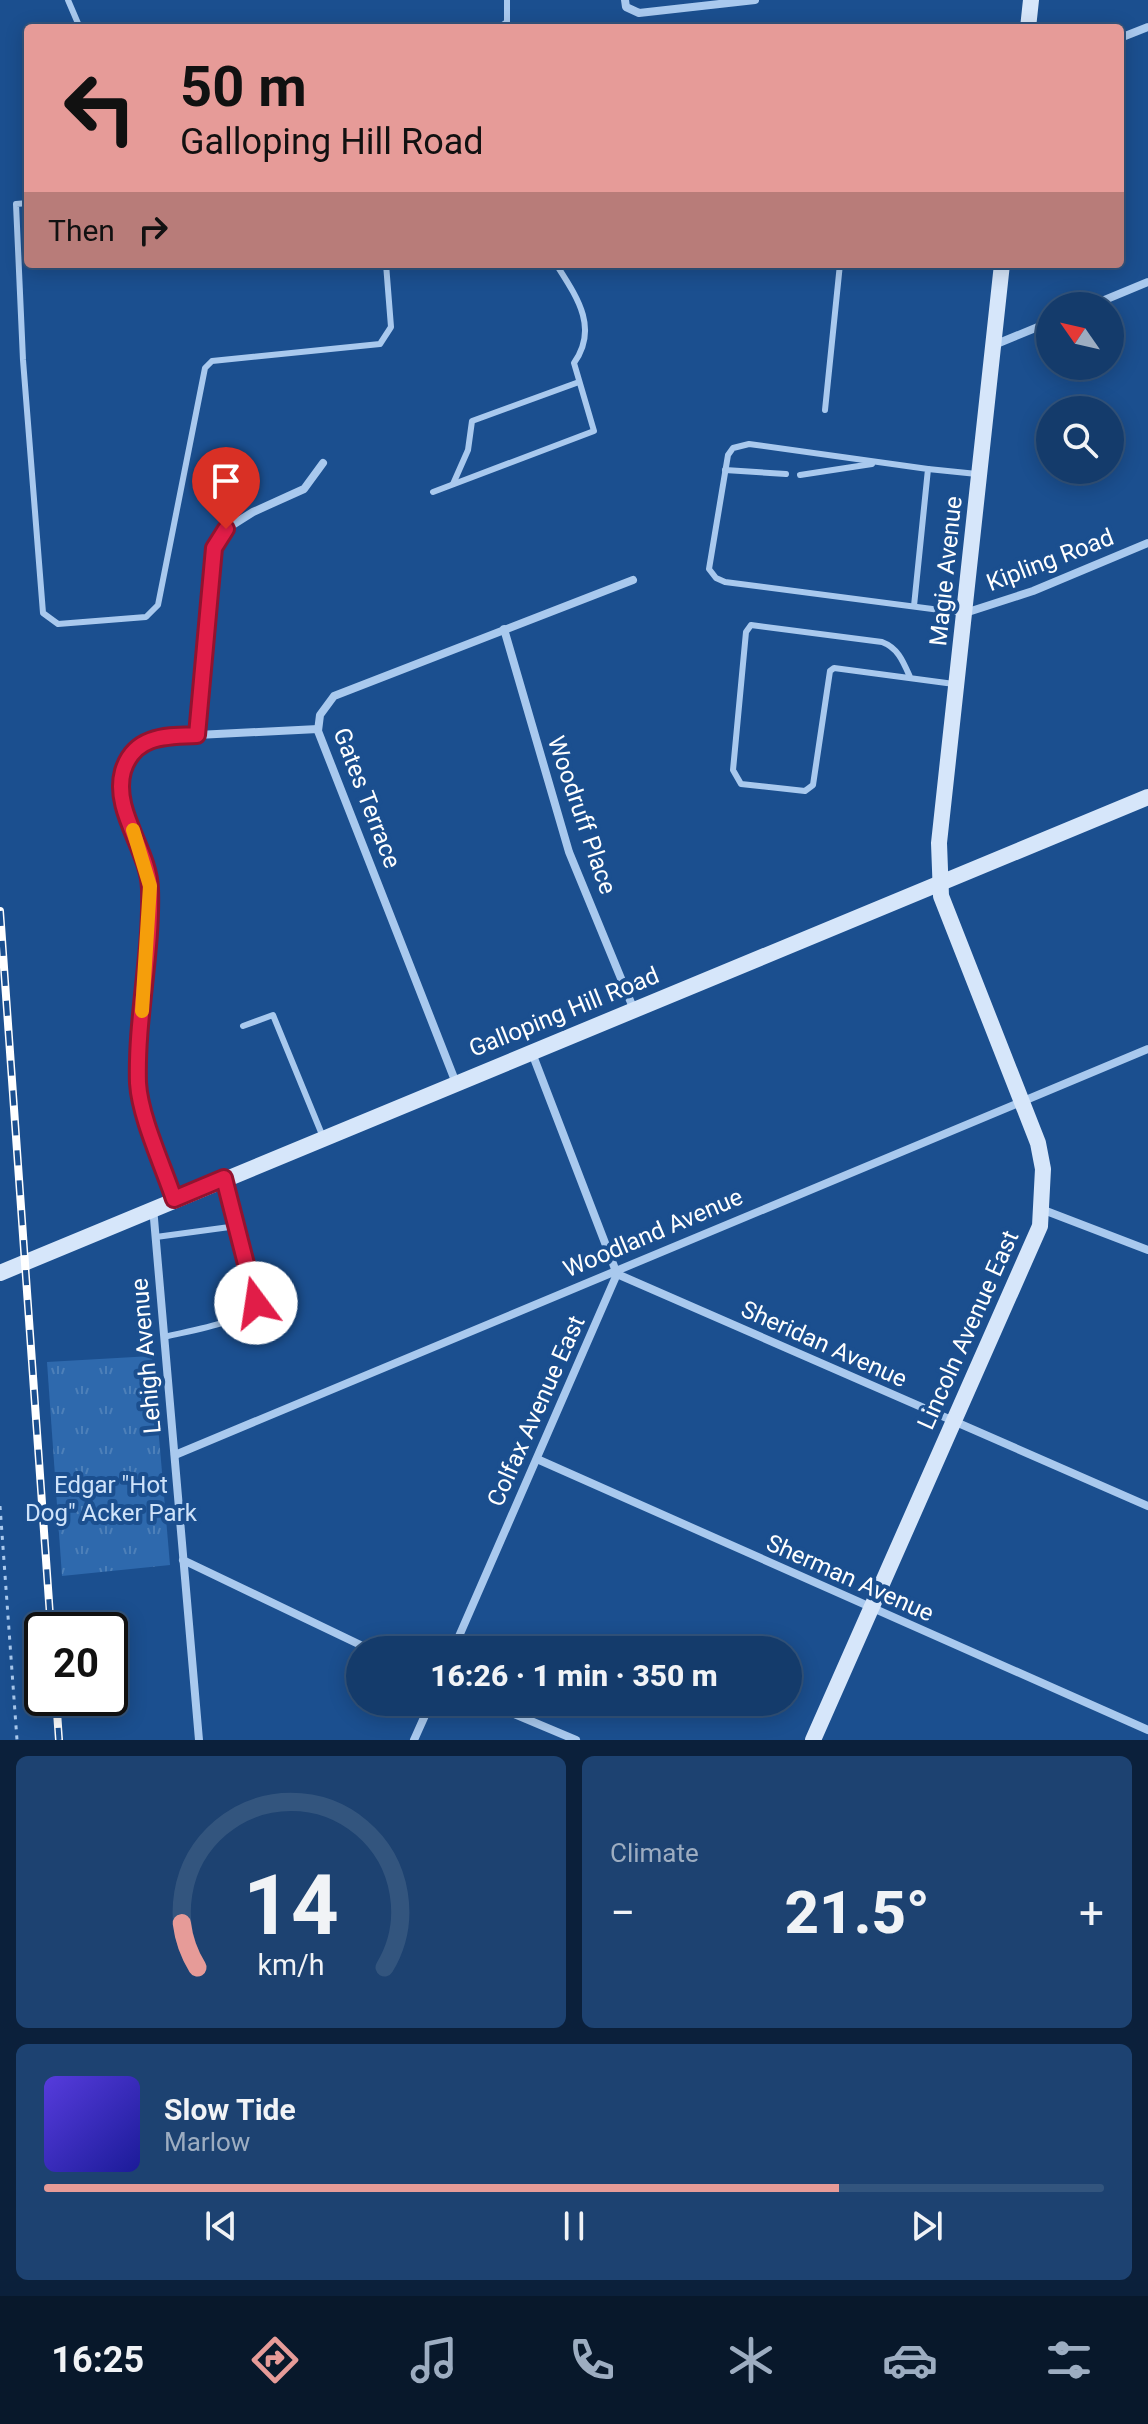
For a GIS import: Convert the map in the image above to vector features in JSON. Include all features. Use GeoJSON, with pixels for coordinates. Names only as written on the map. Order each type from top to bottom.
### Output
{"type":"FeatureCollection","features":[{"type":"Feature","properties":{"kind":"street"},"geometry":{"type":"LineString","coordinates":[[625,0],[626,7],[639,13],[755,0]]}},
{"type":"Feature","properties":{"kind":"street"},"geometry":{"type":"LineString","coordinates":[[1028,24],[1031,0]]}},
{"type":"Feature","properties":{"kind":"street"},"geometry":{"type":"LineString","coordinates":[[1124,36],[1148,27]]}},
{"type":"Feature","properties":{"kind":"street","name":"Magie Avenue"},"geometry":{"type":"LineString","coordinates":[[940,883],[939,843],[1002,268]]}},
{"type":"Feature","properties":{"kind":"street"},"geometry":{"type":"LineString","coordinates":[[1124,292],[1148,282]]}},
{"type":"Feature","properties":{"kind":"street"},"geometry":{"type":"LineString","coordinates":[[994,345],[1036,328]]}},
{"type":"Feature","properties":{"kind":"street"},"geometry":{"type":"LineString","coordinates":[[197,735],[214,548],[226,529],[253,512],[304,489],[323,463]]}},
{"type":"Feature","properties":{"kind":"street","name":"Kipling Road"},"geometry":{"type":"LineString","coordinates":[[965,613],[1033,591],[1148,543]]}},
{"type":"Feature","properties":{"kind":"street","name":"Gates Terrace"},"geometry":{"type":"LineString","coordinates":[[456,1083],[318,729],[320,715],[334,696],[633,580]]}},
{"type":"Feature","properties":{"kind":"street","name":"Woodruff Place"},"geometry":{"type":"LineString","coordinates":[[504,629],[569,852],[634,1010]]}},
{"type":"Feature","properties":{"kind":"street"},"geometry":{"type":"LineString","coordinates":[[174,1199],[138,1086],[150,886],[125,808],[122,781],[128,761],[139,745],[158,737],[318,729]]}},
{"type":"Feature","properties":{"kind":"street","name":"Galloping Hill Road"},"geometry":{"type":"LineString","coordinates":[[0,1273],[1148,797]]}},
{"type":"Feature","properties":{"kind":"street","name":"Lincoln Avenue East"},"geometry":{"type":"LineString","coordinates":[[813,1740],[1040,1226],[1043,1169],[1021,1101],[941,896],[940,883]]}},
{"type":"Feature","properties":{"kind":"street","name":"Woodland Avenue"},"geometry":{"type":"LineString","coordinates":[[175,1455],[1148,1049]]}},
{"type":"Feature","properties":{"kind":"street"},"geometry":{"type":"LineString","coordinates":[[532,1052],[617,1272]]}},
{"type":"Feature","properties":{"kind":"street","name":"Lehigh Avenue"},"geometry":{"type":"LineString","coordinates":[[153,1207],[199,1740]]}},
{"type":"Feature","properties":{"kind":"street"},"geometry":{"type":"LineString","coordinates":[[1041,1209],[1148,1250]]}},
{"type":"Feature","properties":{"kind":"street","name":"Sheridan Avenue"},"geometry":{"type":"LineString","coordinates":[[617,1272],[1148,1506]]}},
{"type":"Feature","properties":{"kind":"street","name":"Colfax Avenue East"},"geometry":{"type":"LineString","coordinates":[[459,1636],[617,1272]]}},
{"type":"Feature","properties":{"kind":"street","name":"Sherman Avenue"},"geometry":{"type":"LineString","coordinates":[[537,1459],[871,1610],[1148,1730]]}},
{"type":"Feature","properties":{"kind":"street"},"geometry":{"type":"LineString","coordinates":[[183,1560],[346,1638]]}},
{"type":"Feature","properties":{"kind":"street"},"geometry":{"type":"LineString","coordinates":[[414,1740],[425,1716]]}},
{"type":"Feature","properties":{"kind":"street"},"geometry":{"type":"LineString","coordinates":[[519,1716],[576,1740]]}},
{"type":"Feature","properties":{"kind":"lane"},"geometry":{"type":"LineString","coordinates":[[68,0],[78,24]]}},
{"type":"Feature","properties":{"kind":"lane"},"geometry":{"type":"LineString","coordinates":[[504,24],[507,22],[507,0]]}},
{"type":"Feature","properties":{"kind":"lane"},"geometry":{"type":"LineString","coordinates":[[24,203],[16,204],[23,360],[43,613],[58,624],[146,617],[158,605],[205,368],[212,361],[380,344],[391,327],[386,268]]}},
{"type":"Feature","properties":{"kind":"lane"},"geometry":{"type":"LineString","coordinates":[[433,492],[594,431],[574,363],[586,347],[587,332],[575,294],[559,268]]}},
{"type":"Feature","properties":{"kind":"lane"},"geometry":{"type":"LineString","coordinates":[[825,410],[840,268]]}},
{"type":"Feature","properties":{"kind":"lane"},"geometry":{"type":"LineString","coordinates":[[453,484],[468,450],[472,421],[579,382]]}},
{"type":"Feature","properties":{"kind":"lane"},"geometry":{"type":"LineString","coordinates":[[965,613],[716,578],[709,569],[725,470],[733,448],[749,444],[876,463],[980,474]]}},
{"type":"Feature","properties":{"kind":"lane"},"geometry":{"type":"LineString","coordinates":[[800,475],[876,463]]}},
{"type":"Feature","properties":{"kind":"lane"},"geometry":{"type":"LineString","coordinates":[[914,606],[928,469]]}},
{"type":"Feature","properties":{"kind":"lane"},"geometry":{"type":"LineString","coordinates":[[725,470],[786,474]]}},
{"type":"Feature","properties":{"kind":"lane"},"geometry":{"type":"LineString","coordinates":[[910,677],[897,652],[882,642],[751,625],[746,632],[733,770],[741,784],[805,791],[813,785],[830,671],[834,668],[957,685]]}},
{"type":"Feature","properties":{"kind":"lane"},"geometry":{"type":"LineString","coordinates":[[243,1026],[273,1015],[323,1137]]}},
{"type":"Feature","properties":{"kind":"lane"},"geometry":{"type":"LineString","coordinates":[[164,1337],[232,1319],[254,1308],[255,1295],[224,1178]]}},
{"type":"Feature","properties":{"kind":"lane"},"geometry":{"type":"LineString","coordinates":[[156,1237],[237,1226]]}},
{"type":"Feature","properties":{"kind":"path"},"geometry":{"type":"LineString","coordinates":[[0,1506],[17,1740]]}},
{"type":"Feature","properties":{"kind":"green space","name":"Edgar \"Hot Dog\" Acker Park"},"geometry":{"type":"Polygon","coordinates":[[[152,1356],[170,1565],[62,1576],[47,1362],[152,1356]]]}},
{"type":"Feature","properties":{"kind":"railway"},"geometry":{"type":"LineString","coordinates":[[0,911],[50,1612]]}},
{"type":"Feature","properties":{"kind":"railway"},"geometry":{"type":"LineString","coordinates":[[57,1716],[59,1740]]}},
{"type":"Feature","properties":{"kind":"slow traffic"},"geometry":{"type":"LineString","coordinates":[[133,830],[150,886],[142,1011]]}},
{"type":"Feature","properties":{"kind":"route"},"geometry":{"type":"LineString","coordinates":[[226,529],[214,548],[204,623],[197,735],[158,737],[139,745],[128,761],[122,781],[125,808],[150,886],[138,1086],[174,1199],[224,1178],[256,1303]]}}]}
